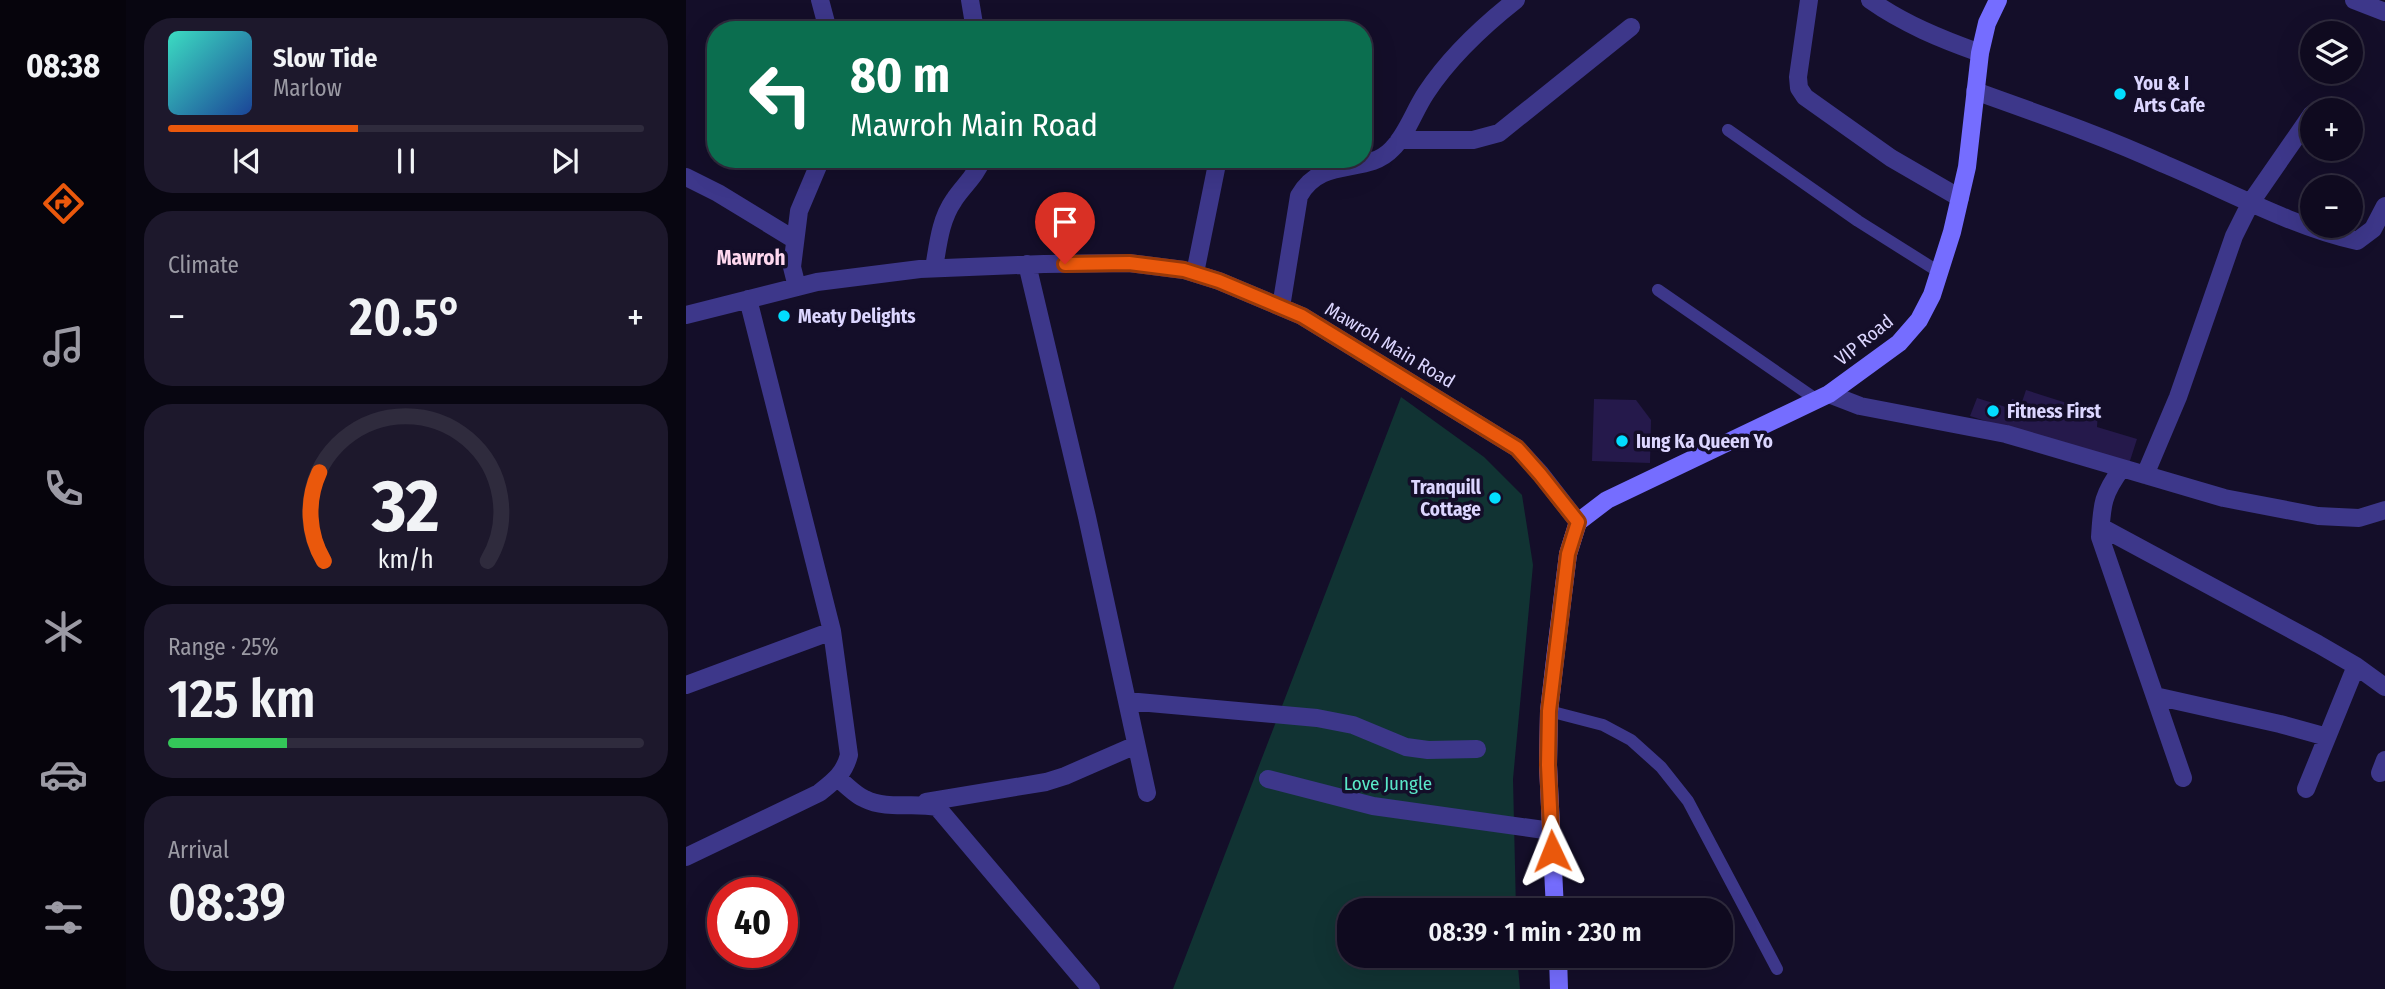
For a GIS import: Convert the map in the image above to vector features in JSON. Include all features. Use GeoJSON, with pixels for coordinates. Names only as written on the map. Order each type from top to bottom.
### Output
{"type":"FeatureCollection","features":[{"type":"Feature","properties":{"kind":"street"},"geometry":{"type":"LineString","coordinates":[[820,0],[826,21]]}},
{"type":"Feature","properties":{"kind":"street"},"geometry":{"type":"LineString","coordinates":[[970,0],[974,21]]}},
{"type":"Feature","properties":{"kind":"street"},"geometry":{"type":"LineString","coordinates":[[1372,160],[1391,151],[1426,92],[1443,71],[1516,0]]}},
{"type":"Feature","properties":{"kind":"street"},"geometry":{"type":"LineString","coordinates":[[1809,0],[1798,77],[1799,88],[1805,97],[1891,158],[1960,198]]}},
{"type":"Feature","properties":{"kind":"street"},"geometry":{"type":"LineString","coordinates":[[1870,0],[1903,21],[1936,37],[1980,53]]}},
{"type":"Feature","properties":{"kind":"street","name":"VIP Road"},"geometry":{"type":"LineString","coordinates":[[1578,522],[1607,500],[1823,397],[1899,343],[1919,320],[1932,295],[1960,198],[1967,167],[1980,53],[1987,23],[1998,0]]}},
{"type":"Feature","properties":{"kind":"street"},"geometry":{"type":"LineString","coordinates":[[2354,0],[2385,12]]}},
{"type":"Feature","properties":{"kind":"street"},"geometry":{"type":"LineString","coordinates":[[1399,140],[1473,139],[1499,133],[1631,27]]}},
{"type":"Feature","properties":{"kind":"street"},"geometry":{"type":"LineString","coordinates":[[1975,91],[2119,145],[2325,234],[2357,241],[2373,229],[2385,206]]}},
{"type":"Feature","properties":{"kind":"street"},"geometry":{"type":"LineString","coordinates":[[2145,475],[2178,397],[2234,236],[2251,202],[2300,131]]}},
{"type":"Feature","properties":{"kind":"street"},"geometry":{"type":"LineString","coordinates":[[797,287],[792,267],[799,211],[817,168]]}},
{"type":"Feature","properties":{"kind":"street"},"geometry":{"type":"LineString","coordinates":[[934,268],[944,220],[953,201],[978,168]]}},
{"type":"Feature","properties":{"kind":"street"},"geometry":{"type":"LineString","coordinates":[[1195,273],[1216,168]]}},
{"type":"Feature","properties":{"kind":"street"},"geometry":{"type":"LineString","coordinates":[[1281,307],[1299,196],[1314,177],[1343,168]]}},
{"type":"Feature","properties":{"kind":"street"},"geometry":{"type":"LineString","coordinates":[[686,177],[718,193],[795,240]]}},
{"type":"Feature","properties":{"kind":"street","name":"Mawroh Main Road"},"geometry":{"type":"LineString","coordinates":[[686,315],[817,282],[934,268],[1129,263],[1184,270],[1219,281],[1302,316],[1517,448],[1578,522]]}},
{"type":"Feature","properties":{"kind":"street"},"geometry":{"type":"LineString","coordinates":[[1027,264],[1087,517],[1147,793]]}},
{"type":"Feature","properties":{"kind":"street"},"geometry":{"type":"LineString","coordinates":[[686,857],[819,793],[838,779],[845,769],[849,755],[832,631],[748,299]]}},
{"type":"Feature","properties":{"kind":"street"},"geometry":{"type":"LineString","coordinates":[[1823,397],[2006,434],[2224,498],[2318,516],[2359,518],[2385,510]]}},
{"type":"Feature","properties":{"kind":"street"},"geometry":{"type":"LineString","coordinates":[[2122,468],[2110,485],[2103,502],[2100,537],[2183,778]]}},
{"type":"Feature","properties":{"kind":"street"},"geometry":{"type":"LineString","coordinates":[[1554,898],[1548,765],[1549,711],[1568,554],[1578,522]]}},
{"type":"Feature","properties":{"kind":"street"},"geometry":{"type":"LineString","coordinates":[[2101,527],[2356,666],[2385,687]]}},
{"type":"Feature","properties":{"kind":"street"},"geometry":{"type":"LineString","coordinates":[[686,685],[832,631]]}},
{"type":"Feature","properties":{"kind":"street"},"geometry":{"type":"LineString","coordinates":[[2306,789],[2356,666]]}},
{"type":"Feature","properties":{"kind":"street"},"geometry":{"type":"LineString","coordinates":[[2154,696],[2327,737]]}},
{"type":"Feature","properties":{"kind":"street"},"geometry":{"type":"LineString","coordinates":[[1127,701],[1317,718],[1353,725],[1406,747],[1428,750],[1477,749]]}},
{"type":"Feature","properties":{"kind":"street"},"geometry":{"type":"LineString","coordinates":[[838,779],[864,799],[883,805],[919,803],[1046,782],[1136,745]]}},
{"type":"Feature","properties":{"kind":"street"},"geometry":{"type":"LineString","coordinates":[[1268,779],[1373,806],[1551,831]]}},
{"type":"Feature","properties":{"kind":"street"},"geometry":{"type":"LineString","coordinates":[[919,803],[937,807],[948,817],[1091,989]]}},
{"type":"Feature","properties":{"kind":"street"},"geometry":{"type":"LineString","coordinates":[[1559,968],[1559,989]]}},
{"type":"Feature","properties":{"kind":"lane"},"geometry":{"type":"LineString","coordinates":[[1728,130],[1858,221],[1939,272]]}},
{"type":"Feature","properties":{"kind":"lane"},"geometry":{"type":"LineString","coordinates":[[1658,290],[1823,397]]}},
{"type":"Feature","properties":{"kind":"lane"},"geometry":{"type":"LineString","coordinates":[[1549,711],[1603,725],[1631,740],[1661,767],[1688,801],[1777,969]]}},
{"type":"Feature","properties":{"kind":"green space","name":"Love Jungle"},"geometry":{"type":"Polygon","coordinates":[[[1401,397],[1484,457],[1522,495],[1533,565],[1513,779],[1516,898],[1337,898],[1337,968],[1518,968],[1520,989],[1173,989],[1401,397]]]}},
{"type":"Feature","properties":{"kind":"building"},"geometry":{"type":"Polygon","coordinates":[[[2026,390],[2098,413],[2097,427],[2137,439],[2128,467],[1970,416],[1977,398],[2009,408],[2012,399],[2022,402],[2026,390]]]}},
{"type":"Feature","properties":{"kind":"building","name":"Iung Ka Queen Yo"},"geometry":{"type":"Polygon","coordinates":[[[1594,399],[1636,400],[1651,420],[1650,463],[1592,461],[1594,399]]]}},
{"type":"Feature","properties":{"kind":"place","name":"You & I Arts Cafe"},"geometry":{"type":"Point","coordinates":[2120,94]}},
{"type":"Feature","properties":{"kind":"place","name":"Meaty Delights"},"geometry":{"type":"Point","coordinates":[784,316]}},
{"type":"Feature","properties":{"kind":"place","name":"Fitness First"},"geometry":{"type":"Point","coordinates":[1993,411]}},
{"type":"Feature","properties":{"kind":"place","name":"Iung Ka Queen Yo"},"geometry":{"type":"Point","coordinates":[1622,441]}},
{"type":"Feature","properties":{"kind":"place","name":"Tranquill Cottage"},"geometry":{"type":"Point","coordinates":[1495,498]}},
{"type":"Feature","properties":{"kind":"district","name":"Mawroh"},"geometry":{"type":"Point","coordinates":[751,258]}},
{"type":"Feature","properties":{"kind":"route"},"geometry":{"type":"LineString","coordinates":[[1065,264],[1129,263],[1184,270],[1219,281],[1302,316],[1517,448],[1540,474],[1578,522],[1568,554],[1549,711],[1548,765],[1552,851]]}}]}
